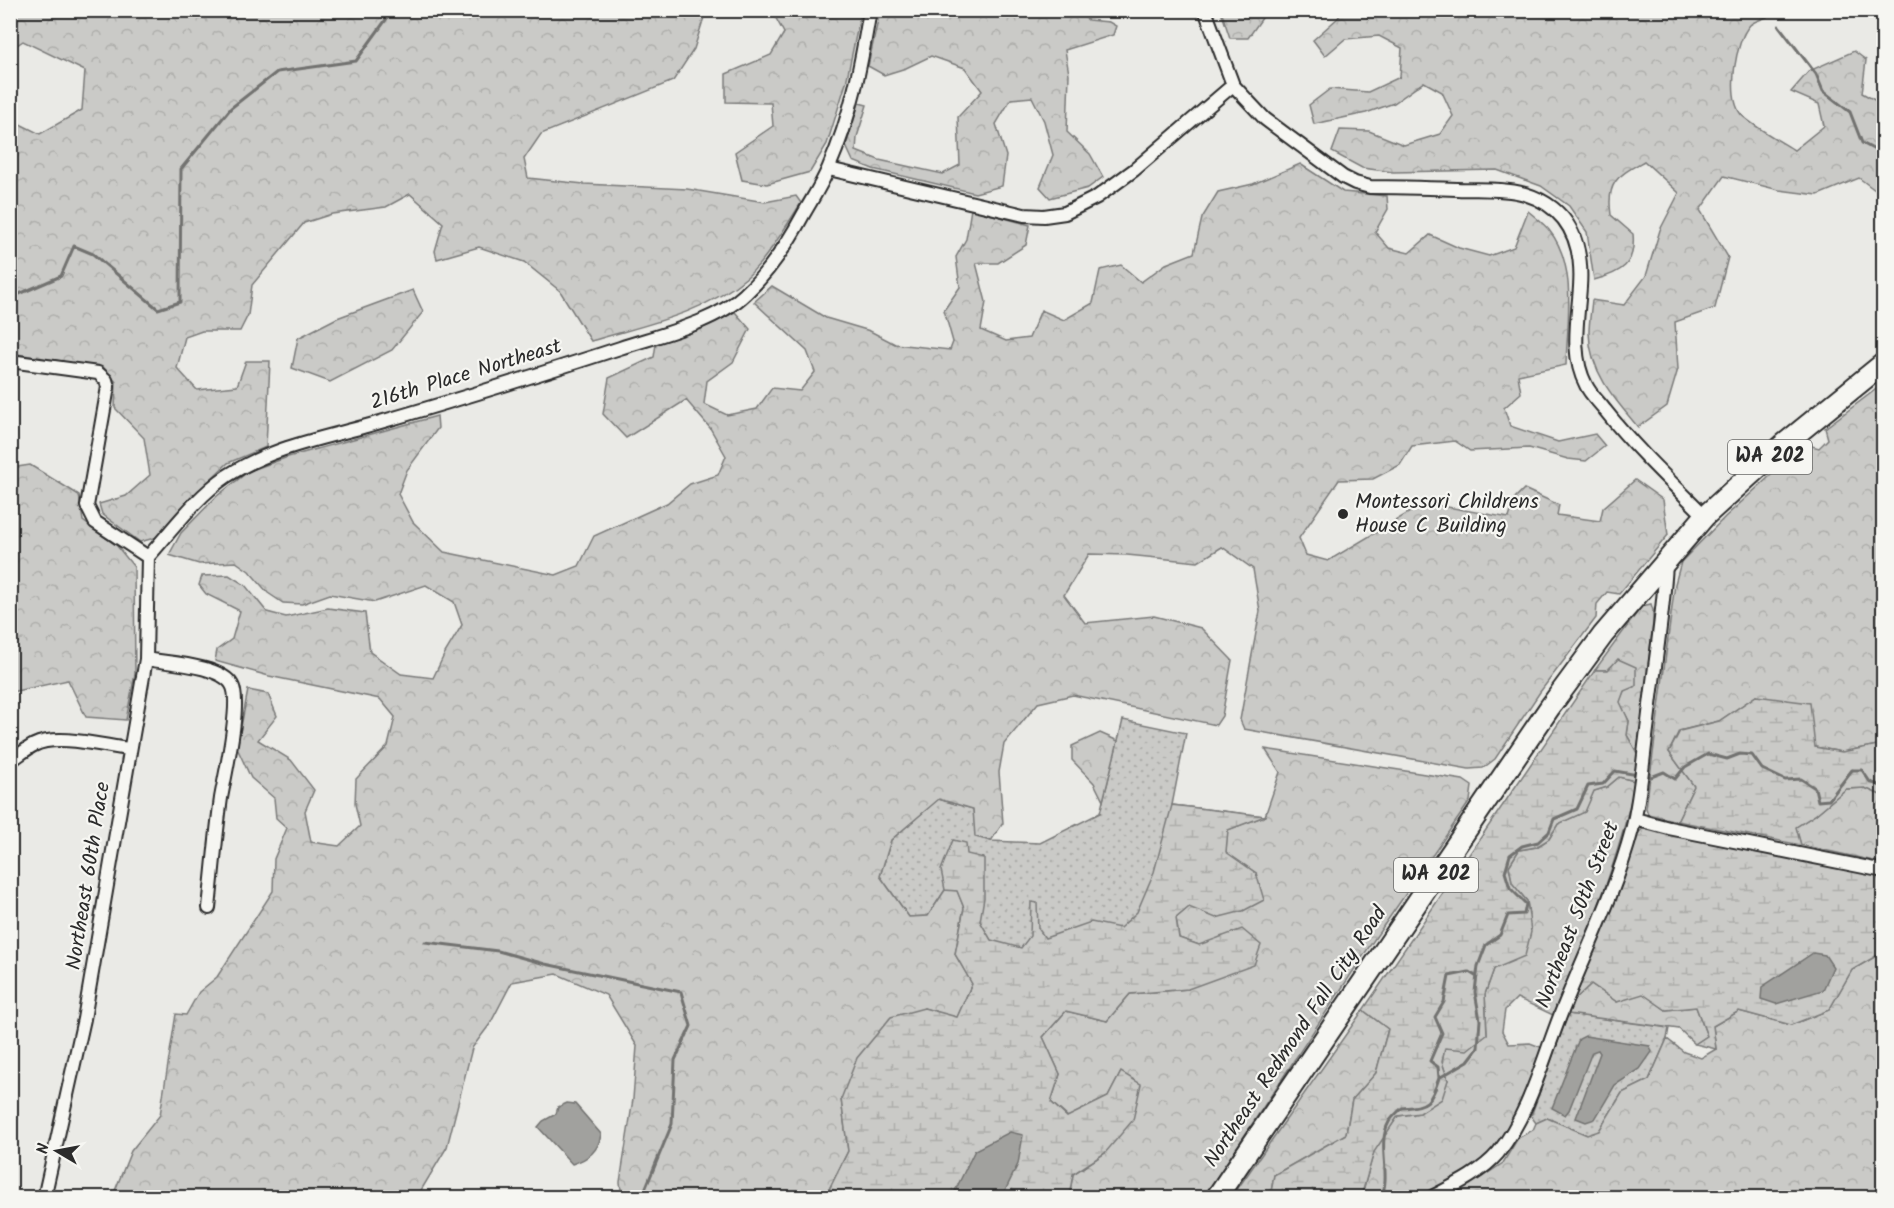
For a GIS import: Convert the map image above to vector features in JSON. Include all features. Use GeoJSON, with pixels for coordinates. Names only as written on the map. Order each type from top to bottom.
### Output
{"type":"FeatureCollection","features":[{"type":"Feature","properties":{"kind":"main road","name":"Northeast Redmond Fall City Road"},"geometry":{"type":"LineString","coordinates":[[1216,1197],[1550,707],[1603,635],[1705,516],[1784,445],[1884,363]]}},
{"type":"Feature","properties":{"kind":"street","name":"216th Place Northeast"},"geometry":{"type":"LineString","coordinates":[[148,557],[197,501],[225,478],[258,458],[286,447],[520,380],[696,322],[721,311],[744,296],[764,276],[794,231],[829,169],[848,117],[858,80],[870,10]]}},
{"type":"Feature","properties":{"kind":"street"},"geometry":{"type":"LineString","coordinates":[[1204,10],[1233,85],[1265,119],[1343,177],[1370,187],[1496,190],[1524,194],[1544,202],[1558,213],[1570,228],[1578,246],[1581,271],[1576,340],[1577,362],[1586,386],[1643,454],[1705,516]]}},
{"type":"Feature","properties":{"kind":"street"},"geometry":{"type":"LineString","coordinates":[[829,169],[1024,215],[1044,216],[1065,213],[1098,197],[1134,170],[1233,85]]}},
{"type":"Feature","properties":{"kind":"street"},"geometry":{"type":"LineString","coordinates":[[10,361],[98,374],[106,380],[108,387],[87,506],[96,522],[148,557]]}},
{"type":"Feature","properties":{"kind":"street","name":"Northeast 60th Place"},"geometry":{"type":"LineString","coordinates":[[44,1197],[84,1019],[146,659],[148,557]]}},
{"type":"Feature","properties":{"kind":"street","name":"Northeast 50th Street"},"geometry":{"type":"LineString","coordinates":[[1430,1197],[1479,1170],[1497,1153],[1512,1131],[1533,1089],[1559,1018],[1609,898],[1635,819],[1663,608],[1666,562]]}},
{"type":"Feature","properties":{"kind":"street"},"geometry":{"type":"LineString","coordinates":[[146,659],[209,670],[222,675],[232,683],[236,695],[208,908]]}},
{"type":"Feature","properties":{"kind":"street"},"geometry":{"type":"LineString","coordinates":[[10,761],[35,744],[52,740],[129,749]]}},
{"type":"Feature","properties":{"kind":"street"},"geometry":{"type":"LineString","coordinates":[[1635,819],[1669,828],[1884,871]]}},
{"type":"Feature","properties":{"kind":"green space"},"geometry":{"type":"Polygon","coordinates":[[[1221,10],[1267,11],[1248,38],[1230,38],[1221,10]]]}},
{"type":"Feature","properties":{"kind":"green space"},"geometry":{"type":"Polygon","coordinates":[[[11,11],[711,11],[705,14],[694,49],[673,81],[541,134],[524,159],[528,178],[584,184],[687,189],[765,202],[796,196],[801,203],[761,261],[747,277],[730,290],[673,317],[591,341],[560,291],[524,262],[479,247],[437,259],[435,251],[443,223],[410,194],[386,207],[332,214],[304,223],[252,285],[248,315],[240,331],[202,331],[185,337],[177,368],[197,390],[237,386],[246,361],[270,361],[266,447],[228,463],[197,492],[158,537],[140,542],[102,514],[99,504],[126,496],[150,475],[144,438],[115,408],[116,382],[104,368],[11,353],[10,119],[40,134],[82,110],[85,71],[23,41],[11,49],[11,11]]]}},
{"type":"Feature","properties":{"kind":"green space"},"geometry":{"type":"Polygon","coordinates":[[[765,11],[861,11],[846,83],[827,144],[810,172],[767,184],[742,180],[735,152],[773,126],[771,103],[726,102],[726,74],[771,55],[784,33],[773,13],[765,11]]]}},
{"type":"Feature","properties":{"kind":"green space"},"geometry":{"type":"Polygon","coordinates":[[[880,11],[1032,11],[1041,17],[1061,11],[1077,11],[1088,20],[1109,22],[1116,26],[1113,35],[1065,50],[1069,74],[1067,132],[1090,154],[1103,177],[1088,188],[1050,198],[1040,187],[1053,155],[1044,121],[1032,97],[1011,99],[996,124],[1006,156],[1002,186],[975,193],[873,169],[853,161],[846,146],[859,103],[867,105],[857,137],[856,151],[879,160],[943,174],[960,165],[958,117],[982,91],[965,68],[931,56],[884,75],[868,66],[880,11]]]}},
{"type":"Feature","properties":{"kind":"green space"},"geometry":{"type":"Polygon","coordinates":[[[1338,11],[1765,11],[1767,17],[1750,25],[1740,43],[1737,55],[1733,81],[1736,105],[1740,113],[1757,127],[1794,150],[1824,126],[1819,104],[1791,92],[1809,71],[1854,51],[1866,60],[1862,93],[1878,102],[1883,102],[1883,196],[1859,178],[1818,195],[1779,190],[1724,176],[1700,210],[1728,257],[1715,308],[1675,322],[1678,369],[1667,406],[1638,427],[1612,395],[1594,360],[1589,333],[1592,300],[1624,305],[1646,276],[1660,230],[1679,193],[1644,161],[1616,181],[1610,194],[1611,215],[1633,234],[1632,253],[1625,266],[1619,271],[1594,280],[1587,232],[1569,206],[1541,186],[1497,170],[1393,172],[1362,168],[1332,152],[1340,130],[1369,131],[1404,145],[1440,134],[1453,116],[1442,92],[1424,82],[1394,103],[1366,113],[1314,124],[1309,105],[1330,89],[1368,92],[1400,77],[1402,48],[1379,36],[1345,39],[1325,56],[1313,40],[1339,17],[1338,11]]]}},
{"type":"Feature","properties":{"kind":"green space"},"geometry":{"type":"Polygon","coordinates":[[[1300,164],[1343,192],[1387,196],[1388,209],[1375,232],[1389,248],[1409,253],[1430,235],[1459,248],[1489,256],[1514,247],[1528,211],[1542,222],[1558,244],[1567,277],[1569,313],[1566,365],[1518,375],[1521,393],[1504,408],[1510,426],[1558,442],[1595,434],[1605,446],[1586,461],[1568,459],[1529,448],[1470,451],[1455,441],[1412,446],[1400,465],[1373,479],[1339,480],[1299,538],[1306,555],[1328,561],[1425,503],[1509,518],[1515,498],[1524,489],[1559,505],[1557,515],[1600,521],[1603,508],[1635,480],[1663,500],[1668,535],[1619,594],[1607,592],[1597,604],[1596,618],[1540,692],[1495,759],[1483,768],[1469,769],[1244,729],[1240,720],[1260,611],[1253,569],[1222,547],[1198,562],[1089,554],[1064,595],[1085,623],[1154,616],[1201,628],[1232,660],[1222,716],[1216,725],[1073,695],[1038,703],[1004,744],[999,772],[1003,823],[991,841],[975,837],[973,809],[939,799],[891,840],[880,876],[909,917],[928,916],[945,890],[957,890],[964,908],[955,954],[972,983],[957,1018],[924,1008],[841,1099],[848,1151],[825,1197],[622,1197],[620,1182],[633,1099],[637,1046],[606,995],[557,974],[512,982],[490,1024],[472,1048],[447,1147],[417,1197],[112,1198],[131,1151],[160,1115],[176,1014],[186,1015],[199,992],[217,977],[273,891],[274,859],[287,828],[276,818],[274,798],[251,778],[237,748],[248,690],[268,694],[277,716],[258,740],[291,760],[314,790],[305,811],[311,842],[339,846],[360,826],[355,804],[356,779],[388,746],[395,717],[380,699],[269,676],[215,661],[217,650],[232,639],[240,611],[206,594],[199,585],[202,576],[229,575],[245,585],[267,612],[286,617],[328,608],[365,613],[370,652],[401,674],[433,678],[462,625],[454,602],[426,585],[375,602],[330,594],[302,604],[283,603],[268,593],[249,571],[236,562],[199,564],[169,555],[181,533],[217,496],[249,471],[288,457],[437,416],[438,428],[407,470],[398,494],[413,522],[444,552],[556,575],[579,566],[594,536],[667,503],[690,484],[718,475],[726,456],[710,428],[686,400],[626,438],[603,414],[609,378],[654,357],[656,344],[699,330],[735,312],[750,329],[733,362],[707,381],[704,404],[727,415],[757,409],[772,388],[800,391],[815,372],[807,351],[754,302],[772,286],[826,318],[870,331],[895,344],[950,350],[953,342],[944,310],[960,287],[956,257],[966,239],[971,209],[1030,225],[1026,245],[998,263],[976,263],[986,302],[981,330],[1006,341],[1029,338],[1041,310],[1064,320],[1093,303],[1100,270],[1121,265],[1141,282],[1166,264],[1194,253],[1202,218],[1218,192],[1253,184],[1300,164]]]}},
{"type":"Feature","properties":{"kind":"green space"},"geometry":{"type":"Polygon","coordinates":[[[413,290],[423,312],[392,350],[330,382],[292,368],[298,338],[337,318],[413,290]]]}},
{"type":"Feature","properties":{"kind":"green space"},"geometry":{"type":"Polygon","coordinates":[[[1883,384],[1883,744],[1842,752],[1815,747],[1756,696],[1719,721],[1679,731],[1669,752],[1694,786],[1677,821],[1648,814],[1646,808],[1675,584],[1681,562],[1725,517],[1805,444],[1819,448],[1828,439],[1825,428],[1883,384]]]}},
{"type":"Feature","properties":{"kind":"green space"},"geometry":{"type":"Polygon","coordinates":[[[30,465],[79,495],[83,521],[117,546],[134,567],[135,674],[126,720],[86,717],[68,680],[11,692],[11,468],[30,465]]]}},
{"type":"Feature","properties":{"kind":"green space"},"geometry":{"type":"Polygon","coordinates":[[[1651,604],[1653,623],[1638,755],[1627,735],[1629,721],[1619,702],[1624,691],[1608,670],[1595,670],[1642,606],[1651,604]]]}},
{"type":"Feature","properties":{"kind":"green space"},"geometry":{"type":"Polygon","coordinates":[[[1618,659],[1636,667],[1636,686],[1624,691],[1620,702],[1629,721],[1627,735],[1638,755],[1635,781],[1619,777],[1607,787],[1594,791],[1585,812],[1558,824],[1549,839],[1536,847],[1519,850],[1509,866],[1512,883],[1527,901],[1531,932],[1525,956],[1494,969],[1485,994],[1487,1034],[1467,1050],[1445,1048],[1442,1062],[1448,1080],[1442,1099],[1420,1113],[1398,1116],[1374,1152],[1361,1197],[1270,1198],[1274,1175],[1346,1134],[1352,1100],[1376,1073],[1388,1029],[1363,1010],[1595,670],[1608,670],[1618,659]]]}},
{"type":"Feature","properties":{"kind":"green space"},"geometry":{"type":"Polygon","coordinates":[[[1756,696],[1810,703],[1815,747],[1842,752],[1883,744],[1883,796],[1865,788],[1846,789],[1815,815],[1796,827],[1801,845],[1677,821],[1694,786],[1669,752],[1680,731],[1719,721],[1756,696]]]}},
{"type":"Feature","properties":{"kind":"green space"},"geometry":{"type":"Polygon","coordinates":[[[1123,720],[1186,733],[1172,805],[1265,816],[1070,1191],[1077,1197],[825,1198],[945,890],[928,916],[909,917],[880,876],[891,840],[938,799],[973,809],[976,837],[991,841],[1040,843],[1100,813],[1123,720]]]}},
{"type":"Feature","properties":{"kind":"green space"},"geometry":{"type":"Polygon","coordinates":[[[1100,733],[1118,741],[1103,801],[1094,783],[1072,760],[1072,746],[1100,733]]]}},
{"type":"Feature","properties":{"kind":"green space"},"geometry":{"type":"Polygon","coordinates":[[[1265,749],[1463,780],[1472,786],[1470,801],[1369,947],[1204,1197],[1077,1198],[1070,1191],[1073,1174],[1105,1153],[1121,1072],[1108,1097],[1068,1117],[1051,1102],[1060,1074],[1043,1037],[1066,1011],[1107,1021],[1130,994],[1188,989],[1199,945],[1179,938],[1176,918],[1189,907],[1256,873],[1226,853],[1227,830],[1265,816],[1280,772],[1265,749]]]}},
{"type":"Feature","properties":{"kind":"green space"},"geometry":{"type":"Polygon","coordinates":[[[1619,777],[1635,781],[1620,842],[1600,900],[1553,1015],[1517,998],[1505,1010],[1502,1031],[1509,1044],[1530,1043],[1543,1048],[1507,1130],[1488,1155],[1469,1170],[1421,1197],[1361,1198],[1374,1151],[1398,1116],[1420,1113],[1448,1080],[1442,1062],[1445,1047],[1487,1034],[1485,994],[1494,969],[1529,915],[1527,901],[1512,883],[1509,866],[1519,850],[1537,847],[1549,839],[1558,824],[1584,812],[1594,791],[1607,787],[1619,777]]]}},
{"type":"Feature","properties":{"kind":"green space"},"geometry":{"type":"Polygon","coordinates":[[[1865,788],[1883,796],[1883,863],[1801,845],[1795,827],[1815,815],[1846,789],[1865,788]]]}},
{"type":"Feature","properties":{"kind":"green space"},"geometry":{"type":"Polygon","coordinates":[[[1172,805],[1265,816],[1228,830],[1226,852],[1256,873],[1264,900],[1243,911],[1216,918],[1189,907],[1176,918],[1179,938],[1199,945],[1242,929],[1261,945],[1254,965],[1188,989],[1130,994],[1107,1021],[1066,1011],[1043,1037],[1060,1074],[1051,1102],[1067,1117],[1108,1097],[1121,1072],[1141,1084],[1133,1120],[1105,1153],[1073,1174],[1070,1191],[1077,1197],[825,1198],[848,1151],[841,1099],[857,1058],[891,1017],[924,1008],[957,1017],[972,984],[955,954],[964,908],[957,891],[945,890],[941,870],[953,840],[966,843],[967,854],[984,858],[984,898],[980,921],[991,940],[1021,948],[1030,936],[1031,902],[1037,903],[1038,928],[1045,938],[1091,922],[1120,928],[1137,912],[1154,872],[1172,805]]]}},
{"type":"Feature","properties":{"kind":"green space"},"geometry":{"type":"Polygon","coordinates":[[[1644,828],[1883,876],[1883,952],[1852,970],[1829,1010],[1791,1025],[1739,1011],[1713,1026],[1716,1049],[1695,1044],[1707,1036],[1696,1007],[1666,1010],[1643,994],[1617,1002],[1591,984],[1573,1001],[1609,913],[1638,833],[1644,828]]]}},
{"type":"Feature","properties":{"kind":"green space"},"geometry":{"type":"Polygon","coordinates":[[[1883,952],[1883,1197],[1445,1198],[1503,1163],[1518,1138],[1533,1130],[1536,1123],[1547,1118],[1587,1135],[1599,1131],[1622,1093],[1649,1080],[1667,1039],[1684,1052],[1701,1058],[1716,1049],[1713,1026],[1739,1011],[1791,1025],[1829,1010],[1852,970],[1883,952]]]}},
{"type":"Feature","properties":{"kind":"green space"},"geometry":{"type":"Polygon","coordinates":[[[1591,984],[1617,1002],[1643,993],[1666,1010],[1696,1007],[1707,1036],[1695,1044],[1679,1029],[1568,1014],[1573,1001],[1591,984]]]}},
{"type":"Feature","properties":{"kind":"green space"},"geometry":{"type":"Polygon","coordinates":[[[1363,1010],[1388,1029],[1376,1073],[1352,1100],[1346,1134],[1274,1175],[1270,1197],[1231,1198],[1363,1010]]]}},
{"type":"Feature","properties":{"kind":"green space"},"geometry":{"type":"Polygon","coordinates":[[[1568,1014],[1669,1028],[1667,1039],[1649,1080],[1622,1093],[1599,1131],[1594,1134],[1587,1135],[1547,1118],[1536,1123],[1531,1116],[1568,1014]]]}},
{"type":"Feature","properties":{"kind":"shaded area"},"geometry":{"type":"Polygon","coordinates":[[[1813,953],[1825,955],[1833,967],[1823,990],[1776,1004],[1761,999],[1762,987],[1813,953]]]}},
{"type":"Feature","properties":{"kind":"shaded area"},"geometry":{"type":"Polygon","coordinates":[[[1585,1036],[1650,1046],[1652,1052],[1640,1069],[1615,1085],[1595,1119],[1586,1122],[1576,1118],[1600,1053],[1598,1050],[1592,1052],[1569,1110],[1565,1115],[1552,1108],[1579,1039],[1585,1036]]]}},
{"type":"Feature","properties":{"kind":"shaded area"},"geometry":{"type":"Polygon","coordinates":[[[567,1103],[575,1104],[601,1134],[592,1154],[572,1164],[538,1127],[543,1121],[556,1114],[558,1107],[567,1103]]]}},
{"type":"Feature","properties":{"kind":"shaded area"},"geometry":{"type":"Polygon","coordinates":[[[1010,1132],[1023,1135],[1018,1164],[1002,1197],[955,1197],[953,1195],[975,1150],[1010,1132]]]}},
{"type":"Feature","properties":{"kind":"waterway"},"geometry":{"type":"LineString","coordinates":[[10,298],[61,276],[74,246],[93,254],[158,309],[180,302],[181,169],[231,108],[277,72],[356,61],[393,10]]}},
{"type":"Feature","properties":{"kind":"waterway"},"geometry":{"type":"LineString","coordinates":[[1779,26],[1816,74],[1823,91],[1850,112],[1862,143],[1884,155]]}},
{"type":"Feature","properties":{"kind":"waterway"},"geometry":{"type":"LineString","coordinates":[[1881,217],[1879,207],[1884,196]]}},
{"type":"Feature","properties":{"kind":"waterway"},"geometry":{"type":"LineString","coordinates":[[1645,776],[1651,777],[1664,772],[1675,779],[1685,767],[1708,754],[1727,759],[1740,754],[1752,755],[1762,769],[1785,780],[1801,779],[1815,788],[1818,801],[1829,800],[1852,770],[1862,770],[1870,782],[1884,787]]}},
{"type":"Feature","properties":{"kind":"waterway"},"geometry":{"type":"LineString","coordinates":[[1381,1198],[1385,1179],[1384,1140],[1389,1122],[1402,1108],[1427,1102],[1434,1093],[1439,1078],[1468,1061],[1478,1048],[1480,1020],[1475,992],[1478,966],[1486,945],[1500,935],[1508,915],[1524,914],[1526,904],[1510,888],[1505,872],[1510,855],[1522,846],[1538,842],[1549,832],[1554,819],[1577,809],[1588,786],[1603,784],[1615,771],[1638,775]]}},
{"type":"Feature","properties":{"kind":"waterway"},"geometry":{"type":"LineString","coordinates":[[425,942],[498,951],[545,964],[681,992],[691,1026],[675,1060],[672,1124],[644,1192],[644,1198]]}},
{"type":"Feature","properties":{"kind":"waterway"},"geometry":{"type":"LineString","coordinates":[[1439,1078],[1438,1067],[1430,1061],[1442,1033],[1435,1017],[1444,1002],[1449,976],[1469,972],[1477,977]]}},
{"type":"Feature","properties":{"kind":"place","name":"Montessori Childrens House C Building"},"geometry":{"type":"Point","coordinates":[1343,514]}}]}
